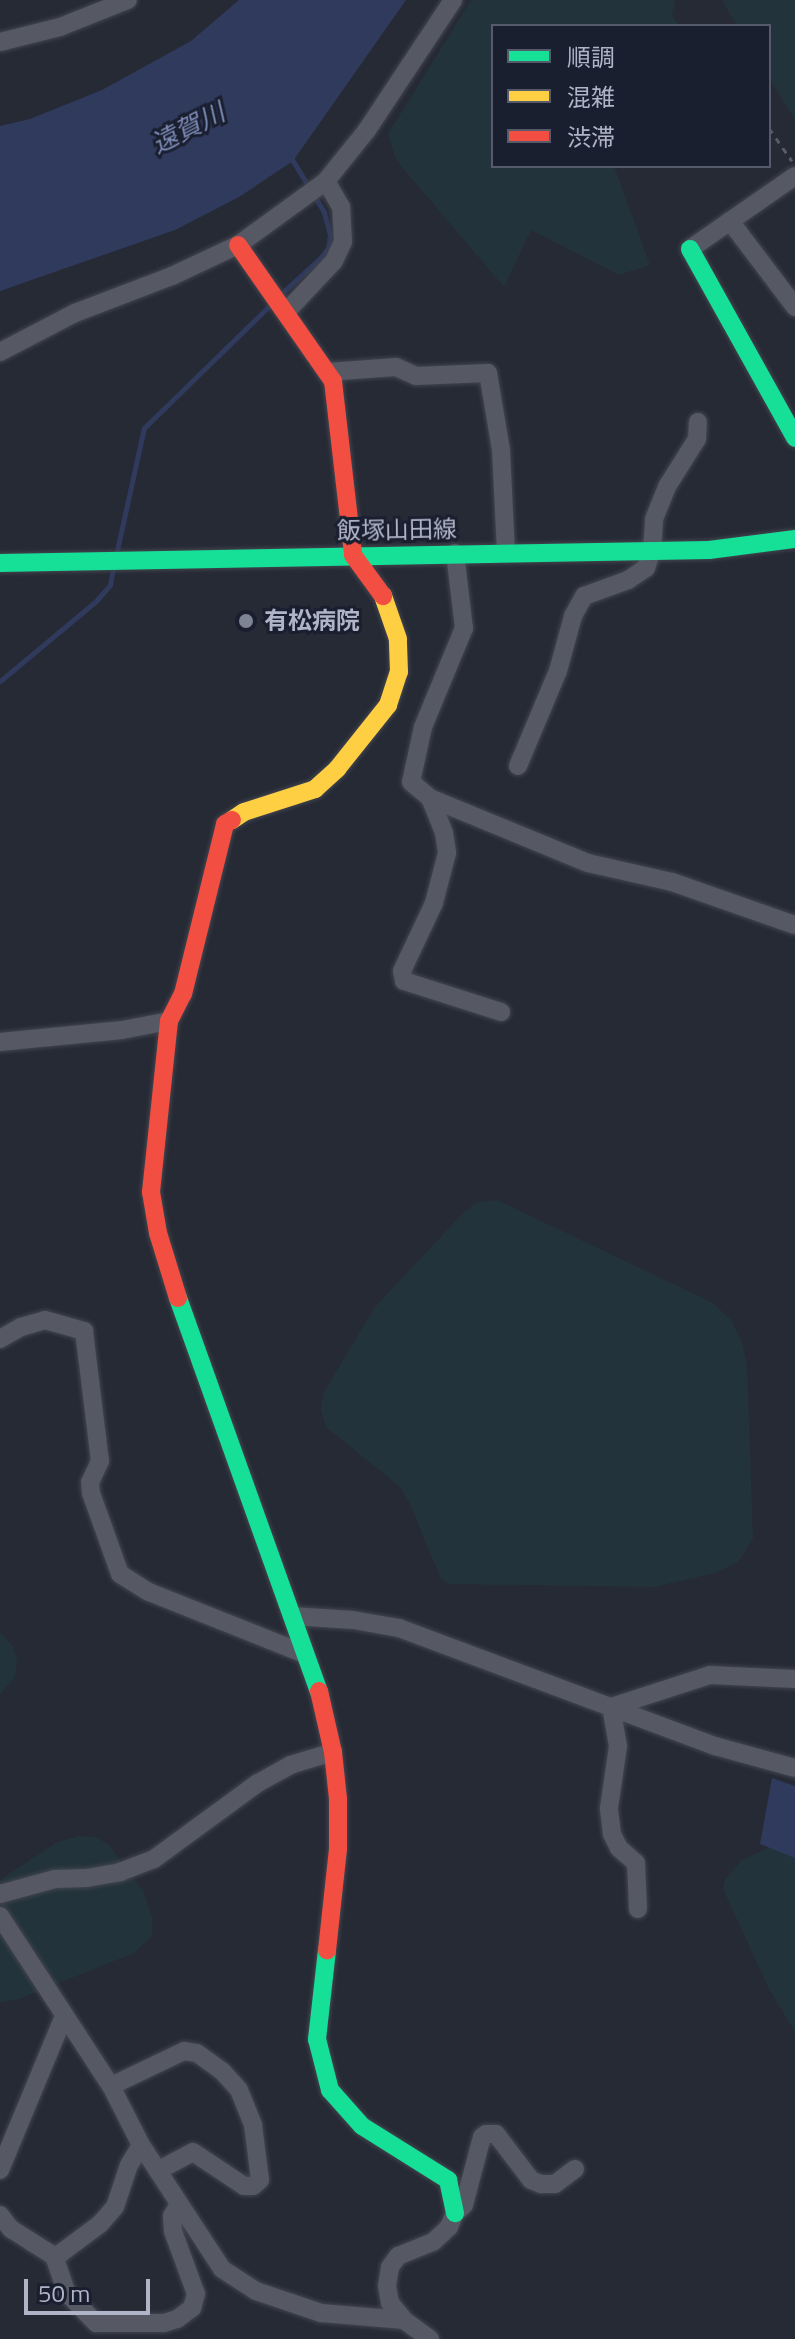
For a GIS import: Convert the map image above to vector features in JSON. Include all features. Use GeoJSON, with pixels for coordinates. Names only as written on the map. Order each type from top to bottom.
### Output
{"type":"FeatureCollection","features":[{"type":"Feature","properties":{"kind":"street"},"geometry":{"type":"LineString","coordinates":[[0,42],[60,27],[128,0]]}},
{"type":"Feature","properties":{"kind":"street"},"geometry":{"type":"LineString","coordinates":[[0,352],[75,313],[172,276],[238,245],[326,181],[367,130],[453,0]]}},
{"type":"Feature","properties":{"kind":"street"},"geometry":{"type":"LineString","coordinates":[[795,176],[690,249],[795,438]]}},
{"type":"Feature","properties":{"kind":"street"},"geometry":{"type":"LineString","coordinates":[[280,303],[334,261],[343,242],[341,207],[326,181]]}},
{"type":"Feature","properties":{"kind":"street"},"geometry":{"type":"LineString","coordinates":[[730,221],[795,307]]}},
{"type":"Feature","properties":{"kind":"street"},"geometry":{"type":"LineString","coordinates":[[238,245],[327,372],[336,392],[353,555],[383,595],[398,639],[399,672],[388,705],[337,769],[315,789],[244,812],[225,824],[183,994],[169,1021],[151,1192],[158,1233],[320,1694],[333,1752],[338,1799],[338,1849],[317,2026],[325,2071],[339,2104],[362,2126],[448,2180],[455,2213]]}},
{"type":"Feature","properties":{"kind":"street"},"geometry":{"type":"LineString","coordinates":[[327,372],[396,367],[416,376],[488,373],[501,450],[506,553]]}},
{"type":"Feature","properties":{"kind":"street"},"geometry":{"type":"LineString","coordinates":[[518,766],[558,671],[573,616],[584,596],[628,580],[646,568],[652,550],[654,519],[668,485],[697,439],[698,422]]}},
{"type":"Feature","properties":{"kind":"street","name":"飯塚山田線"},"geometry":{"type":"LineString","coordinates":[[0,563],[709,550],[795,539]]}},
{"type":"Feature","properties":{"kind":"street"},"geometry":{"type":"LineString","coordinates":[[455,553],[464,628],[423,727],[411,782],[430,798],[588,863],[672,882],[795,925]]}},
{"type":"Feature","properties":{"kind":"street"},"geometry":{"type":"LineString","coordinates":[[430,798],[444,833],[447,853],[434,903],[402,971],[404,981],[501,1012]]}},
{"type":"Feature","properties":{"kind":"street"},"geometry":{"type":"LineString","coordinates":[[0,1042],[122,1030],[169,1021]]}},
{"type":"Feature","properties":{"kind":"street"},"geometry":{"type":"LineString","coordinates":[[0,1339],[45,1320],[84,1331],[100,1461],[90,1482],[91,1493],[120,1574],[149,1592],[305,1654]]}},
{"type":"Feature","properties":{"kind":"street"},"geometry":{"type":"LineString","coordinates":[[292,1616],[353,1620],[399,1628],[715,1746],[795,1768]]}},
{"type":"Feature","properties":{"kind":"street"},"geometry":{"type":"LineString","coordinates":[[611,1707],[710,1675],[735,1674],[754,1680],[795,1679]]}},
{"type":"Feature","properties":{"kind":"street"},"geometry":{"type":"LineString","coordinates":[[611,1707],[618,1746],[609,1808],[612,1834],[619,1848],[636,1863],[638,1909]]}},
{"type":"Feature","properties":{"kind":"street"},"geometry":{"type":"LineString","coordinates":[[0,1894],[55,1879],[87,1878],[120,1872],[154,1859],[258,1783],[290,1765],[333,1752]]}},
{"type":"Feature","properties":{"kind":"street"},"geometry":{"type":"LineString","coordinates":[[0,1916],[111,2086],[141,2145],[222,2269],[239,2283],[321,2313],[404,2320]]}},
{"type":"Feature","properties":{"kind":"street"},"geometry":{"type":"LineString","coordinates":[[0,2170],[64,2016]]}},
{"type":"Feature","properties":{"kind":"street"},"geometry":{"type":"LineString","coordinates":[[111,2086],[184,2051],[197,2053],[222,2071],[239,2090],[253,2125],[260,2180],[253,2186],[244,2186],[193,2152],[158,2171]]}},
{"type":"Feature","properties":{"kind":"street"},"geometry":{"type":"LineString","coordinates":[[430,2339],[404,2320],[390,2303],[390,2267],[398,2256],[433,2242],[449,2227],[455,2213],[464,2205],[479,2146],[486,2134],[496,2134],[531,2180],[555,2184],[575,2169]]}},
{"type":"Feature","properties":{"kind":"street"},"geometry":{"type":"LineString","coordinates":[[54,2256],[100,2224],[115,2207],[129,2165],[141,2145]]}},
{"type":"Feature","properties":{"kind":"street"},"geometry":{"type":"LineString","coordinates":[[0,2215],[11,2229],[54,2256],[67,2293],[96,2323],[164,2323],[177,2319],[192,2308],[196,2294],[171,2222],[179,2204]]}},
{"type":"Feature","properties":{"kind":"path"},"geometry":{"type":"LineString","coordinates":[[771,131],[795,166]]}},
{"type":"Feature","properties":{"kind":"shaded area"},"geometry":{"type":"Polygon","coordinates":[[[471,0],[675,0],[672,16],[678,24],[491,24],[491,168],[615,168],[650,265],[619,275],[531,230],[504,287],[396,160],[388,134],[471,0]]]}},
{"type":"Feature","properties":{"kind":"shaded area"},"geometry":{"type":"Polygon","coordinates":[[[722,0],[795,0],[795,120],[771,81],[771,24],[736,24],[722,0]]]}},
{"type":"Feature","properties":{"kind":"shaded area"},"geometry":{"type":"Polygon","coordinates":[[[497,1200],[713,1303],[731,1320],[742,1342],[747,1366],[753,1539],[738,1562],[715,1573],[654,1587],[449,1584],[441,1579],[410,1504],[399,1486],[326,1427],[321,1410],[323,1394],[375,1307],[463,1213],[477,1202],[497,1200]]]}},
{"type":"Feature","properties":{"kind":"shaded area"},"geometry":{"type":"Polygon","coordinates":[[[0,1632],[12,1645],[17,1660],[15,1677],[0,1695],[0,1632]]]}},
{"type":"Feature","properties":{"kind":"shaded area"},"geometry":{"type":"Polygon","coordinates":[[[79,1836],[96,1837],[109,1845],[144,1893],[152,1917],[152,1936],[134,1953],[19,1999],[0,2002],[0,1880],[57,1842],[79,1836]]]}},
{"type":"Feature","properties":{"kind":"shaded area"},"geometry":{"type":"Polygon","coordinates":[[[795,1841],[795,2032],[768,1987],[723,1889],[725,1880],[741,1861],[778,1842],[795,1841]]]}},
{"type":"Feature","properties":{"kind":"water","name":"遠賀川"},"geometry":{"type":"Polygon","coordinates":[[[239,0],[406,0],[293,161],[239,197],[175,230],[0,291],[0,126],[30,119],[102,90],[191,41],[239,0]]]}},
{"type":"Feature","properties":{"kind":"water"},"geometry":{"type":"Polygon","coordinates":[[[772,1778],[795,1786],[795,1858],[760,1844],[772,1778]]]}},
{"type":"Feature","properties":{"kind":"waterway"},"geometry":{"type":"LineString","coordinates":[[283,292],[321,257],[328,248],[330,235],[324,212],[290,156]]}},
{"type":"Feature","properties":{"kind":"waterway"},"geometry":{"type":"LineString","coordinates":[[116,555],[144,428],[270,305]]}},
{"type":"Feature","properties":{"kind":"waterway"},"geometry":{"type":"LineString","coordinates":[[0,681],[96,601],[110,585],[113,568]]}},
{"type":"Feature","properties":{"kind":"traffic: fast"},"geometry":{"type":"LineString","coordinates":[[690,249],[795,438]]}},
{"type":"Feature","properties":{"kind":"traffic: fast"},"geometry":{"type":"LineString","coordinates":[[0,563],[709,550],[795,539]]}},
{"type":"Feature","properties":{"kind":"traffic: fast"},"geometry":{"type":"LineString","coordinates":[[178,1298],[319,1691]]}},
{"type":"Feature","properties":{"kind":"traffic: fast"},"geometry":{"type":"LineString","coordinates":[[327,1950],[317,2039],[330,2090],[362,2126],[448,2180],[455,2213]]}},
{"type":"Feature","properties":{"kind":"traffic: slow"},"geometry":{"type":"LineString","coordinates":[[232,820],[244,812],[315,789],[337,769],[388,705],[399,672],[398,639],[383,596]]}},
{"type":"Feature","properties":{"kind":"traffic: jam"},"geometry":{"type":"LineString","coordinates":[[238,245],[333,381],[353,555],[383,596]]}},
{"type":"Feature","properties":{"kind":"traffic: jam"},"geometry":{"type":"LineString","coordinates":[[178,1298],[158,1233],[151,1192],[169,1021],[183,994],[225,824],[232,820]]}},
{"type":"Feature","properties":{"kind":"traffic: jam"},"geometry":{"type":"LineString","coordinates":[[319,1691],[333,1752],[338,1799],[338,1849],[327,1950]]}},
{"type":"Feature","properties":{"kind":"place","name":"有松病院"},"geometry":{"type":"Point","coordinates":[246,621]}}]}
